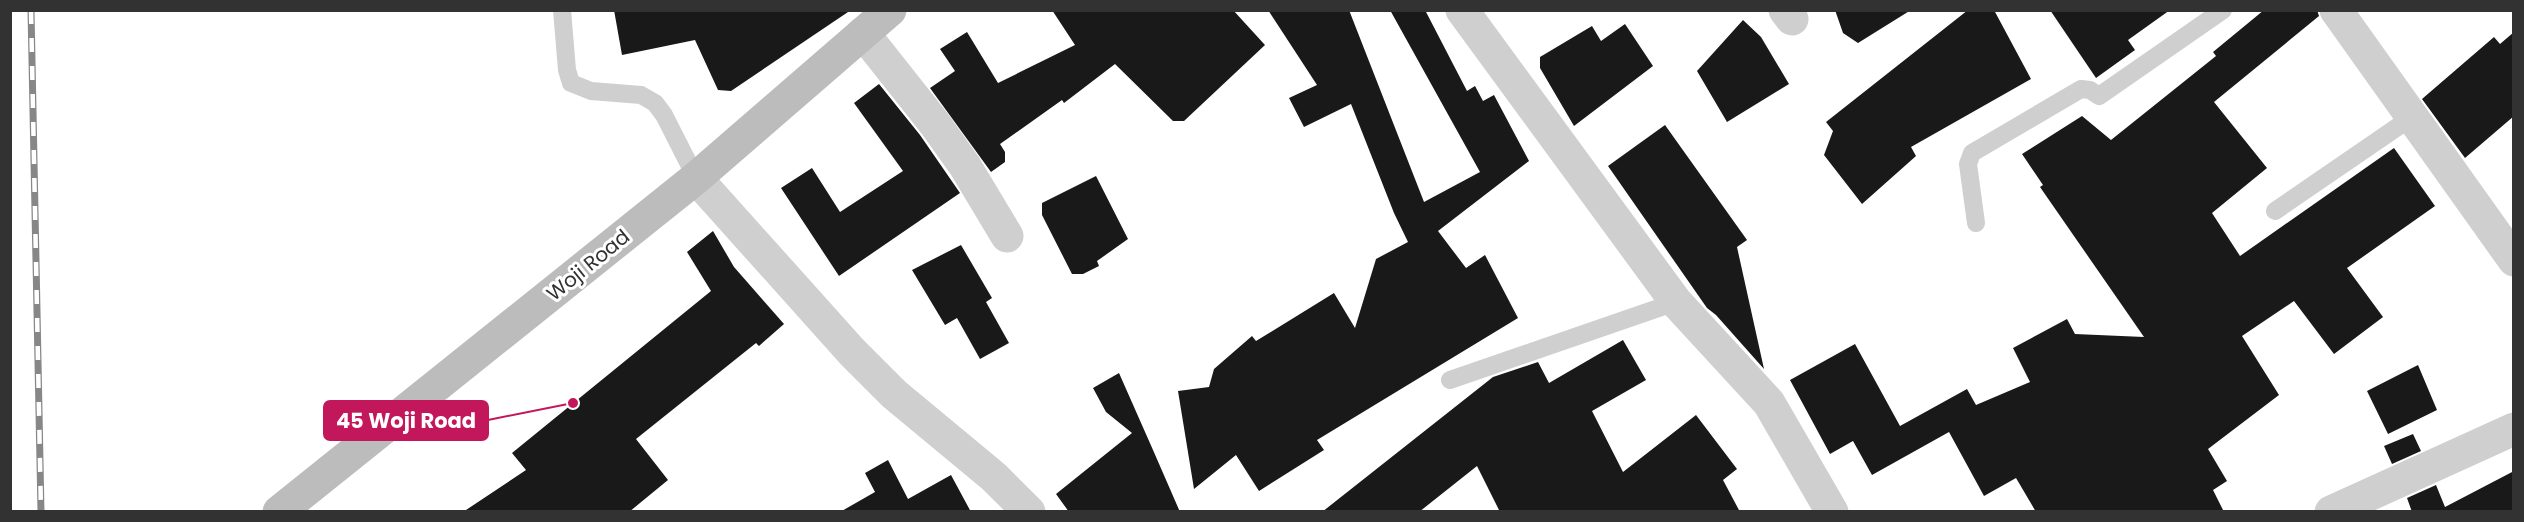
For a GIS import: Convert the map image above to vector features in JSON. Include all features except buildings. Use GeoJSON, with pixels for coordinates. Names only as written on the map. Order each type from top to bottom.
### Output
{"type":"FeatureCollection","features":[{"type":"Feature","properties":{"kind":"main road","name":"Woji Road"},"geometry":{"type":"LineString","coordinates":[[279,512],[696,178],[890,10]]}},
{"type":"Feature","properties":{"kind":"street"},"geometry":{"type":"LineString","coordinates":[[1462,10],[1676,302],[1769,403],[1832,512]]}},
{"type":"Feature","properties":{"kind":"street"},"geometry":{"type":"LineString","coordinates":[[2336,10],[2514,260]]}},
{"type":"Feature","properties":{"kind":"street"},"geometry":{"type":"LineString","coordinates":[[863,33],[959,157],[1007,236]]}},
{"type":"Feature","properties":{"kind":"street"},"geometry":{"type":"LineString","coordinates":[[696,178],[852,352],[894,394],[994,477],[1029,512]]}},
{"type":"Feature","properties":{"kind":"street"},"geometry":{"type":"LineString","coordinates":[[2331,512],[2514,429]]}},
{"type":"Feature","properties":{"kind":"lane"},"geometry":{"type":"LineString","coordinates":[[562,10],[567,70],[571,83],[591,91],[641,95],[655,103],[664,115],[696,178]]}},
{"type":"Feature","properties":{"kind":"lane"},"geometry":{"type":"LineString","coordinates":[[1976,223],[1968,164],[1972,153],[2081,89],[2090,90],[2099,96],[2223,10]]}},
{"type":"Feature","properties":{"kind":"lane"},"geometry":{"type":"LineString","coordinates":[[2275,210],[2412,117]]}},
{"type":"Feature","properties":{"kind":"lane"},"geometry":{"type":"LineString","coordinates":[[1450,380],[1676,302]]}},
{"type":"Feature","properties":{"kind":"railway"},"geometry":{"type":"LineString","coordinates":[[31,10],[41,512]]}},
{"type":"Feature","properties":{"kind":"place","name":"45 Woji Road"},"geometry":{"type":"Point","coordinates":[573,403]}}]}
